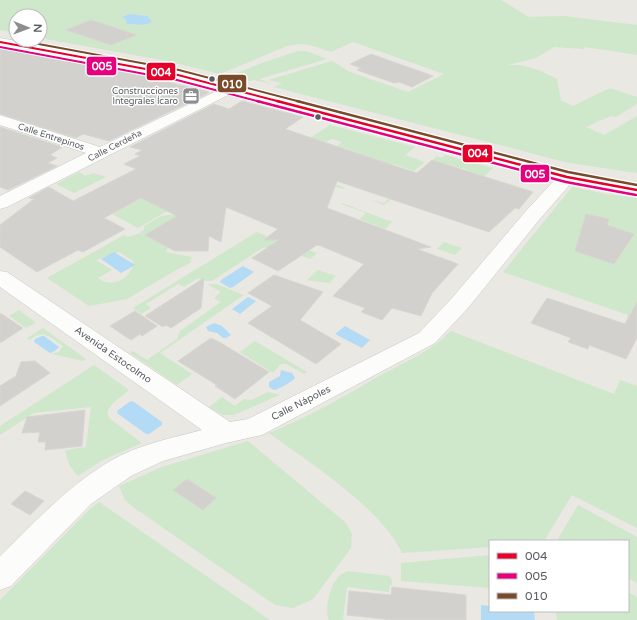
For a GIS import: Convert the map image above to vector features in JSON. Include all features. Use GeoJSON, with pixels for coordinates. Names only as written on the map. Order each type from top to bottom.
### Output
{"type":"FeatureCollection","features":[{"type":"Feature","properties":{"kind":"street"},"geometry":{"type":"LineString","coordinates":[[0,42],[145,68],[567,177],[637,190]]}},
{"type":"Feature","properties":{"kind":"street","name":"Calle Cerdeña"},"geometry":{"type":"LineString","coordinates":[[0,203],[229,89]]}},
{"type":"Feature","properties":{"kind":"street","name":"Calle Entrepinos"},"geometry":{"type":"LineString","coordinates":[[0,120],[102,153]]}},
{"type":"Feature","properties":{"kind":"street","name":"Calle Nápoles"},"geometry":{"type":"LineString","coordinates":[[0,576],[81,496],[122,468],[156,454],[226,433],[253,428],[427,338],[460,303],[532,216],[567,177]]}},
{"type":"Feature","properties":{"kind":"street","name":"Avenida Estocolmo"},"geometry":{"type":"LineString","coordinates":[[0,277],[226,433]]}},
{"type":"Feature","properties":{"kind":"green space"},"geometry":{"type":"Polygon","coordinates":[[[0,0],[501,0],[529,17],[564,16],[637,25],[637,55],[585,47],[584,49],[554,47],[536,58],[508,65],[521,65],[541,71],[557,79],[561,100],[573,106],[610,88],[637,97],[637,104],[616,117],[611,116],[586,127],[604,135],[637,116],[637,173],[569,163],[274,87],[282,83],[268,80],[332,61],[350,72],[408,92],[444,74],[353,42],[331,52],[310,45],[301,44],[287,46],[220,74],[167,61],[48,39],[48,8],[8,8],[8,32],[0,30],[0,0]]]}},
{"type":"Feature","properties":{"kind":"green space"},"geometry":{"type":"Polygon","coordinates":[[[298,51],[306,51],[327,59],[259,79],[272,84],[230,76],[259,64],[298,51]]]}},
{"type":"Feature","properties":{"kind":"green space"},"geometry":{"type":"Polygon","coordinates":[[[330,125],[415,147],[405,155],[425,162],[414,171],[393,164],[330,182],[345,188],[343,189],[325,183],[342,164],[357,152],[337,146],[342,142],[332,139],[326,142],[312,138],[293,149],[330,125]]]}},
{"type":"Feature","properties":{"kind":"green space"},"geometry":{"type":"Polygon","coordinates":[[[445,155],[493,168],[478,182],[468,170],[449,165],[429,183],[405,188],[384,205],[371,200],[384,203],[437,156],[441,158],[445,155]]]}},
{"type":"Feature","properties":{"kind":"green space"},"geometry":{"type":"Polygon","coordinates":[[[79,172],[85,176],[93,173],[106,177],[74,193],[56,184],[79,172]]]}},
{"type":"Feature","properties":{"kind":"green space"},"geometry":{"type":"Polygon","coordinates":[[[572,187],[606,194],[637,198],[637,326],[626,322],[628,315],[503,272],[572,187]]]}},
{"type":"Feature","properties":{"kind":"green space"},"geometry":{"type":"Polygon","coordinates":[[[159,189],[184,201],[138,228],[112,214],[159,189]]]}},
{"type":"Feature","properties":{"kind":"green space"},"geometry":{"type":"Polygon","coordinates":[[[342,203],[392,222],[385,229],[360,219],[366,213],[341,204],[342,203]]]}},
{"type":"Feature","properties":{"kind":"green space"},"geometry":{"type":"Polygon","coordinates":[[[329,206],[284,241],[317,253],[310,259],[288,251],[282,255],[264,247],[212,281],[203,281],[198,278],[184,287],[178,284],[146,304],[151,308],[141,314],[133,308],[257,232],[280,242],[329,206]]]}},
{"type":"Feature","properties":{"kind":"green space"},"geometry":{"type":"Polygon","coordinates":[[[181,215],[166,252],[192,257],[190,263],[127,299],[89,306],[47,278],[124,235],[127,237],[138,234],[144,230],[144,226],[161,216],[181,215]],[[119,252],[96,260],[112,270],[98,278],[109,283],[120,280],[129,273],[133,261],[119,252]]]}},
{"type":"Feature","properties":{"kind":"green space"},"geometry":{"type":"Polygon","coordinates":[[[444,242],[462,248],[455,255],[437,249],[444,242]]]}},
{"type":"Feature","properties":{"kind":"green space"},"geometry":{"type":"Polygon","coordinates":[[[318,270],[336,276],[329,283],[307,280],[318,270]]]}},
{"type":"Feature","properties":{"kind":"green space"},"geometry":{"type":"Polygon","coordinates":[[[207,284],[216,284],[244,295],[160,353],[192,374],[177,385],[130,353],[133,351],[147,360],[177,339],[180,331],[221,302],[214,298],[221,292],[207,284]]]}},
{"type":"Feature","properties":{"kind":"green space"},"geometry":{"type":"Polygon","coordinates":[[[19,310],[35,323],[26,328],[9,316],[19,310]]]}},
{"type":"Feature","properties":{"kind":"green space"},"geometry":{"type":"Polygon","coordinates":[[[43,328],[86,359],[83,361],[52,354],[59,352],[63,346],[47,336],[34,336],[30,340],[27,338],[43,328]]]}},
{"type":"Feature","properties":{"kind":"green space"},"geometry":{"type":"Polygon","coordinates":[[[451,331],[614,394],[620,380],[637,386],[637,528],[572,495],[545,540],[489,540],[489,547],[402,553],[392,536],[362,503],[324,472],[269,433],[354,391],[418,356],[451,331]]]}},
{"type":"Feature","properties":{"kind":"green space"},"geometry":{"type":"Polygon","coordinates":[[[255,341],[307,372],[304,374],[286,364],[281,364],[273,373],[240,352],[255,341]]]}},
{"type":"Feature","properties":{"kind":"green space"},"geometry":{"type":"Polygon","coordinates":[[[94,365],[129,390],[113,403],[107,412],[109,418],[142,443],[101,461],[78,476],[69,464],[65,450],[86,447],[91,407],[34,413],[0,435],[0,426],[94,365]]]}},
{"type":"Feature","properties":{"kind":"green space"},"geometry":{"type":"Polygon","coordinates":[[[268,392],[280,395],[234,415],[222,415],[209,407],[222,397],[235,406],[244,399],[251,400],[268,392]]]}},
{"type":"Feature","properties":{"kind":"green space"},"geometry":{"type":"Polygon","coordinates":[[[248,441],[346,523],[352,534],[351,548],[313,599],[293,608],[275,605],[133,507],[125,500],[119,486],[162,467],[248,441]]]}},
{"type":"Feature","properties":{"kind":"green space"},"geometry":{"type":"Polygon","coordinates":[[[99,502],[270,620],[0,620],[0,600],[90,509],[99,502]]]}},
{"type":"Feature","properties":{"kind":"green space"},"geometry":{"type":"Polygon","coordinates":[[[578,505],[637,537],[637,583],[629,579],[629,540],[558,539],[578,505]]]}},
{"type":"Feature","properties":{"kind":"green space"},"geometry":{"type":"Polygon","coordinates":[[[489,555],[489,588],[401,581],[401,563],[489,555]]]}},
{"type":"Feature","properties":{"kind":"green space"},"geometry":{"type":"Polygon","coordinates":[[[347,571],[389,576],[392,580],[392,585],[390,585],[389,592],[347,587],[343,619],[345,620],[329,620],[327,609],[333,585],[339,576],[347,571]]]}},
{"type":"Feature","properties":{"kind":"green space"},"geometry":{"type":"Polygon","coordinates":[[[629,593],[637,597],[637,620],[557,620],[556,612],[629,612],[629,593]]]}},
{"type":"Feature","properties":{"kind":"water"},"geometry":{"type":"Polygon","coordinates":[[[129,14],[147,16],[152,21],[150,23],[139,25],[127,24],[127,21],[122,17],[129,14]]]}},
{"type":"Feature","properties":{"kind":"water"},"geometry":{"type":"Polygon","coordinates":[[[114,252],[135,265],[121,273],[101,259],[114,252]]]}},
{"type":"Feature","properties":{"kind":"water"},"geometry":{"type":"Polygon","coordinates":[[[243,266],[254,272],[230,288],[220,282],[221,280],[243,266]]]}},
{"type":"Feature","properties":{"kind":"water"},"geometry":{"type":"Polygon","coordinates":[[[248,297],[256,301],[240,314],[232,309],[248,297]]]}},
{"type":"Feature","properties":{"kind":"water"},"geometry":{"type":"Polygon","coordinates":[[[214,323],[222,326],[231,335],[223,338],[217,333],[208,331],[206,327],[214,323]]]}},
{"type":"Feature","properties":{"kind":"water"},"geometry":{"type":"Polygon","coordinates":[[[345,326],[370,340],[362,348],[335,334],[345,326]]]}},
{"type":"Feature","properties":{"kind":"water"},"geometry":{"type":"Polygon","coordinates":[[[42,336],[59,347],[50,353],[34,342],[35,339],[42,336]]]}},
{"type":"Feature","properties":{"kind":"water"},"geometry":{"type":"Polygon","coordinates":[[[281,370],[292,373],[295,378],[279,389],[274,390],[269,387],[269,382],[280,376],[281,370]]]}},
{"type":"Feature","properties":{"kind":"water"},"geometry":{"type":"Polygon","coordinates":[[[131,401],[162,422],[162,425],[149,434],[146,434],[117,413],[118,410],[131,401]]]}},
{"type":"Feature","properties":{"kind":"water"},"geometry":{"type":"Polygon","coordinates":[[[481,605],[489,606],[489,612],[534,612],[535,620],[481,620],[481,605]]]}},
{"type":"Feature","properties":{"kind":"building"},"geometry":{"type":"Polygon","coordinates":[[[91,20],[136,35],[111,45],[66,30],[91,20]]]}},
{"type":"Feature","properties":{"kind":"building"},"geometry":{"type":"Polygon","coordinates":[[[0,48],[152,78],[209,92],[109,141],[83,134],[76,138],[0,114],[0,48]]]}},
{"type":"Feature","properties":{"kind":"building"},"geometry":{"type":"Polygon","coordinates":[[[371,54],[433,76],[412,87],[399,82],[394,83],[357,70],[361,68],[350,64],[371,54]]]}},
{"type":"Feature","properties":{"kind":"building"},"geometry":{"type":"Polygon","coordinates":[[[242,101],[303,117],[285,129],[401,168],[417,173],[432,160],[533,192],[519,209],[515,208],[489,232],[337,181],[327,208],[431,247],[417,249],[458,264],[432,293],[421,316],[392,308],[382,320],[361,312],[365,308],[333,296],[364,264],[321,246],[317,245],[278,271],[252,258],[279,240],[264,240],[278,229],[226,207],[221,242],[209,236],[208,251],[175,251],[145,235],[177,216],[141,198],[104,218],[125,229],[83,252],[78,250],[37,272],[0,247],[0,225],[34,199],[29,198],[49,187],[73,201],[136,169],[124,164],[140,156],[135,154],[142,150],[130,147],[214,104],[229,109],[242,101]]]}},
{"type":"Feature","properties":{"kind":"building"},"geometry":{"type":"Polygon","coordinates":[[[0,127],[62,147],[50,155],[57,158],[48,163],[57,166],[8,190],[0,187],[0,127]]]}},
{"type":"Feature","properties":{"kind":"building"},"geometry":{"type":"Polygon","coordinates":[[[586,214],[609,219],[607,225],[634,234],[614,264],[575,251],[586,214]]]}},
{"type":"Feature","properties":{"kind":"building"},"geometry":{"type":"Polygon","coordinates":[[[274,275],[323,292],[300,320],[341,344],[316,364],[248,323],[272,306],[248,293],[274,275]]]}},
{"type":"Feature","properties":{"kind":"building"},"geometry":{"type":"Polygon","coordinates":[[[204,278],[201,308],[171,328],[166,325],[163,327],[145,316],[204,278]]]}},
{"type":"Feature","properties":{"kind":"building"},"geometry":{"type":"Polygon","coordinates":[[[547,298],[625,324],[637,302],[637,338],[626,359],[589,345],[588,349],[568,342],[571,338],[531,323],[547,298]]]}},
{"type":"Feature","properties":{"kind":"building"},"geometry":{"type":"Polygon","coordinates":[[[135,311],[157,326],[142,336],[140,334],[131,340],[110,326],[135,311]]]}},
{"type":"Feature","properties":{"kind":"building"},"geometry":{"type":"Polygon","coordinates":[[[0,313],[23,328],[0,343],[0,313]]]}},
{"type":"Feature","properties":{"kind":"building"},"geometry":{"type":"Polygon","coordinates":[[[211,338],[269,372],[235,399],[215,386],[217,385],[178,361],[211,338]]]}},
{"type":"Feature","properties":{"kind":"building"},"geometry":{"type":"Polygon","coordinates":[[[35,361],[50,373],[0,406],[0,386],[16,376],[21,362],[35,361]]]}},
{"type":"Feature","properties":{"kind":"building"},"geometry":{"type":"Polygon","coordinates":[[[85,410],[82,446],[45,450],[46,442],[38,442],[40,432],[22,433],[27,417],[85,410]]]}},
{"type":"Feature","properties":{"kind":"building"},"geometry":{"type":"Polygon","coordinates":[[[187,479],[216,498],[203,510],[173,490],[187,479]]]}},
{"type":"Feature","properties":{"kind":"building"},"geometry":{"type":"Polygon","coordinates":[[[25,491],[44,501],[30,515],[11,504],[25,491]]]}},
{"type":"Feature","properties":{"kind":"building"},"geometry":{"type":"Polygon","coordinates":[[[392,587],[466,595],[466,620],[392,620],[347,615],[349,591],[391,595],[392,587]]]}},
{"type":"Feature","properties":{"kind":"transit line","name":"004"},"geometry":{"type":"LineString","coordinates":[[0,42],[178,75],[567,177],[637,190]]}},
{"type":"Feature","properties":{"kind":"transit line","name":"010"},"geometry":{"type":"LineString","coordinates":[[48,46],[179,70],[568,172],[637,185]]}},
{"type":"Feature","properties":{"kind":"transit line","name":"005"},"geometry":{"type":"LineString","coordinates":[[0,47],[177,80],[566,182],[636,195]]}},
{"type":"Feature","properties":{"kind":"place","name":"Construcciones Integrales Ícaro"},"geometry":{"type":"Point","coordinates":[191,96]}}]}
